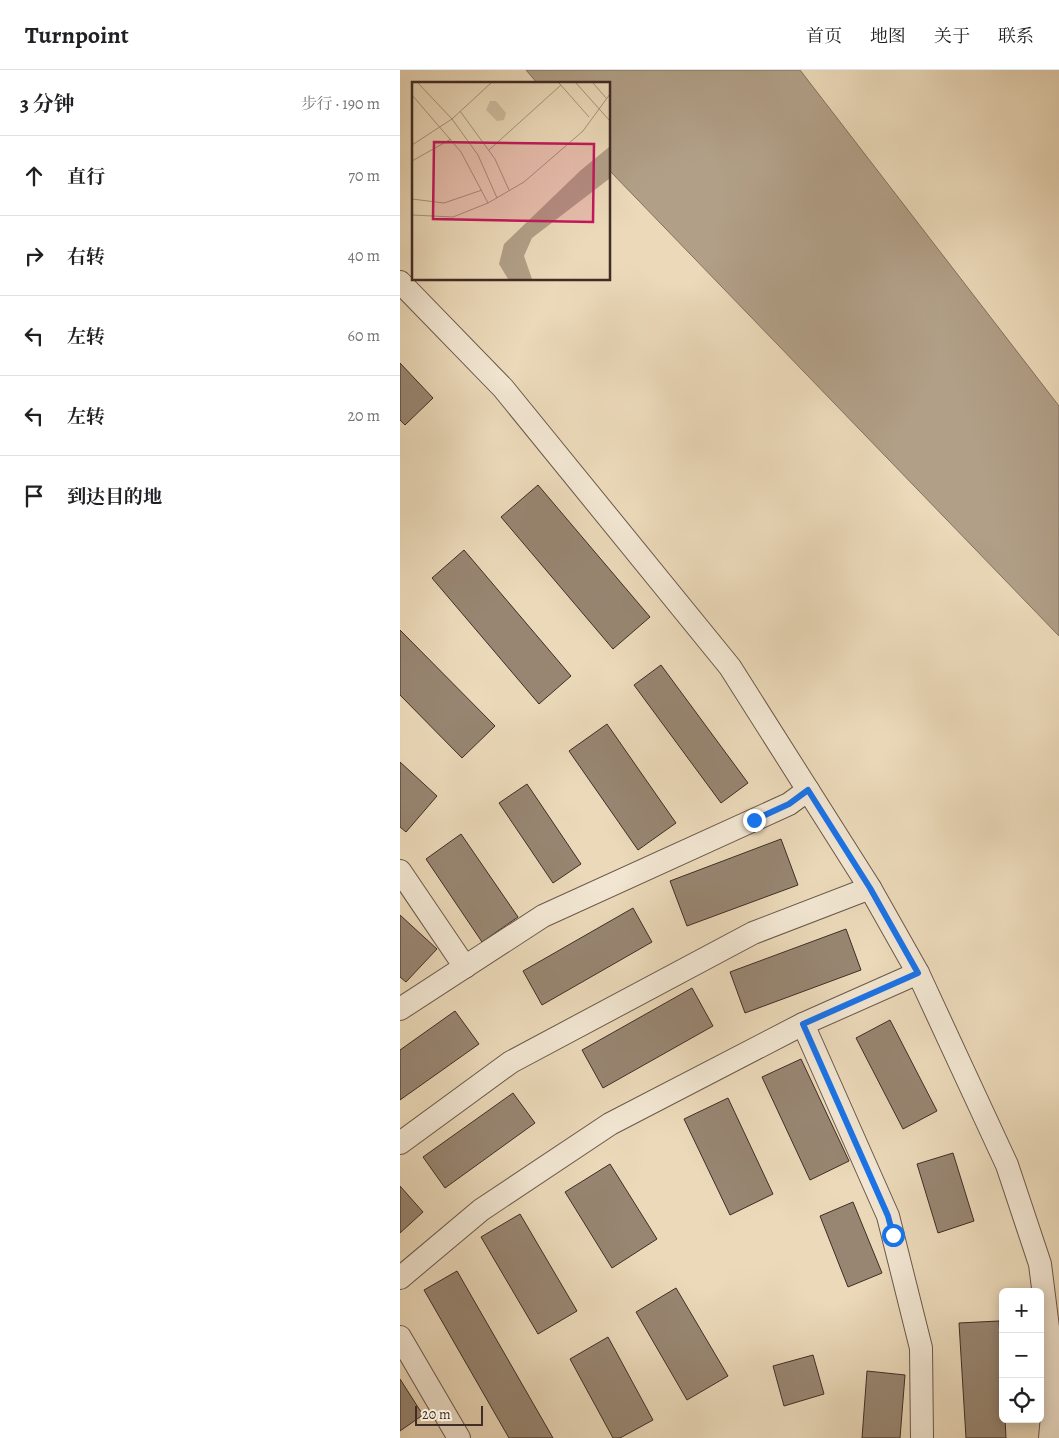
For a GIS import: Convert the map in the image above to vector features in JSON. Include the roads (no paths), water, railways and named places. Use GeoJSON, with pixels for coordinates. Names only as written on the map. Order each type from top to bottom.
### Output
{"type":"FeatureCollection","features":[{"type":"Feature","properties":{"kind":"street"},"geometry":{"type":"LineString","coordinates":[[400,282],[503,388],[730,667],[870,888],[918,973],[1007,1165],[1040,1264],[1055,1383],[1050,1438]]}},
{"type":"Feature","properties":{"kind":"street"},"geometry":{"type":"LineString","coordinates":[[400,1009],[543,916],[789,804],[808,790]]}},
{"type":"Feature","properties":{"kind":"street"},"geometry":{"type":"LineString","coordinates":[[400,871],[465,966]]}},
{"type":"Feature","properties":{"kind":"street"},"geometry":{"type":"LineString","coordinates":[[400,1143],[511,1062],[753,933],[870,888]]}},
{"type":"Feature","properties":{"kind":"street"},"geometry":{"type":"LineString","coordinates":[[400,1278],[482,1210],[610,1124],[803,1024],[918,973]]}},
{"type":"Feature","properties":{"kind":"street"},"geometry":{"type":"LineString","coordinates":[[803,1024],[888,1216],[921,1348],[922,1438]]}},
{"type":"Feature","properties":{"kind":"street"},"geometry":{"type":"LineString","coordinates":[[400,1337],[459,1438]]}}]}
